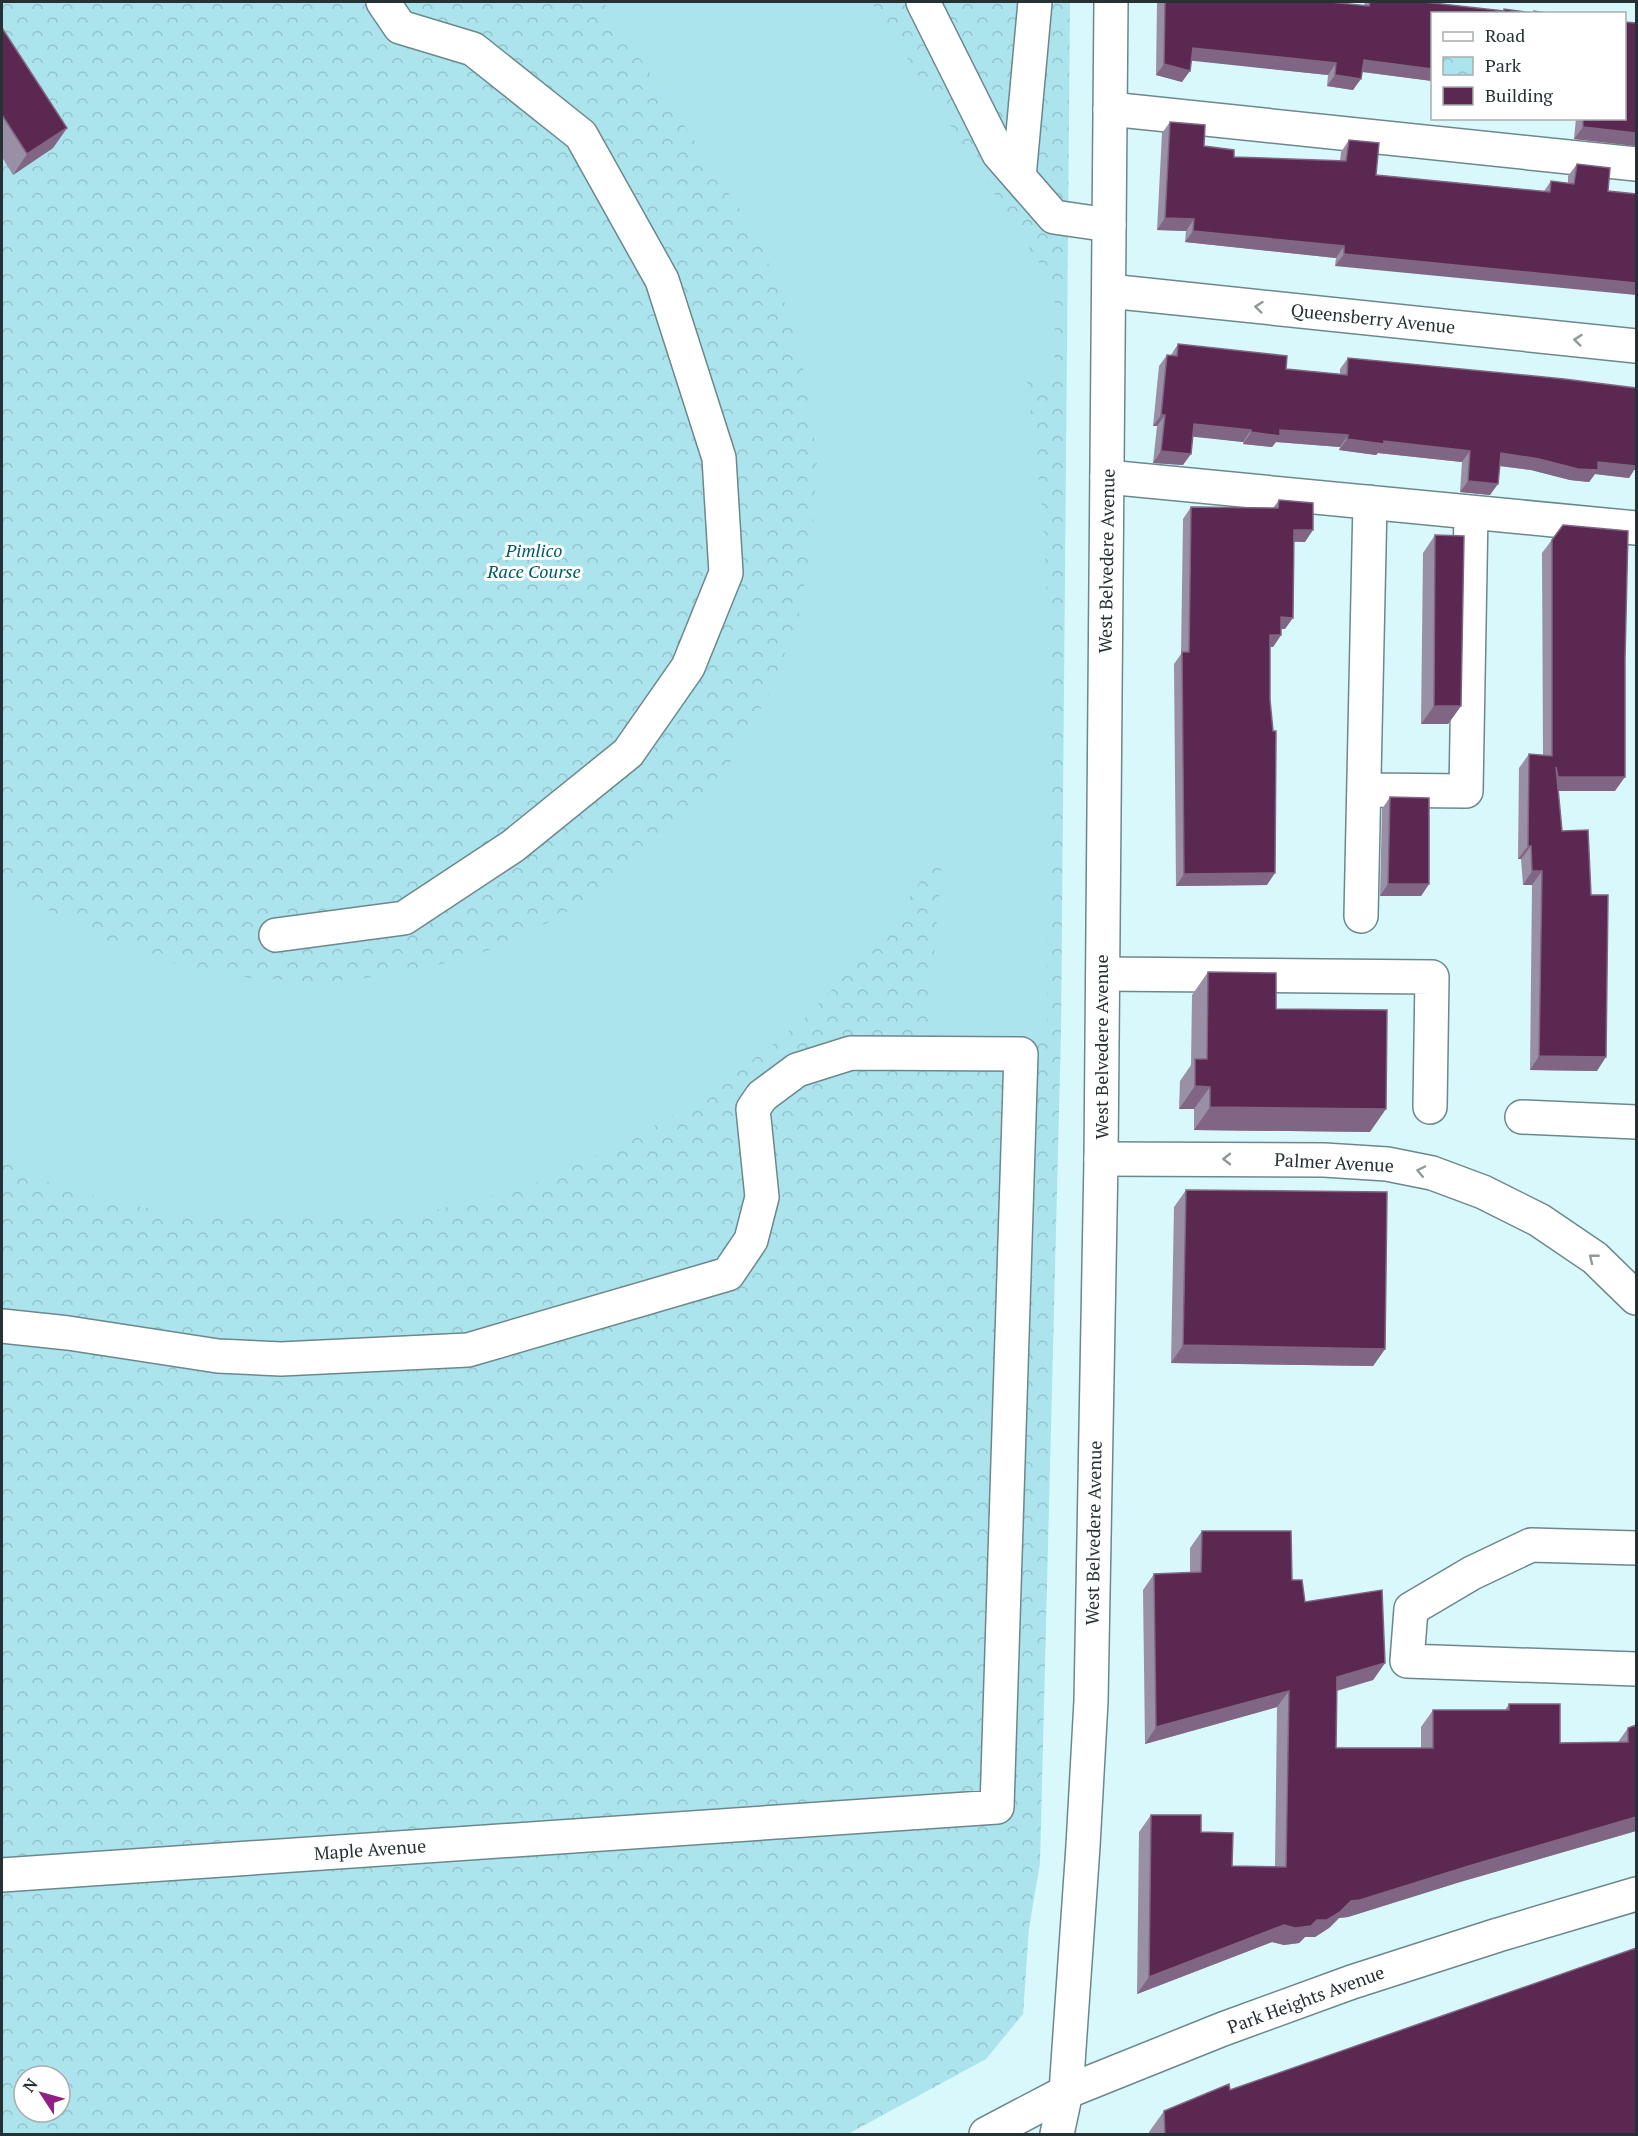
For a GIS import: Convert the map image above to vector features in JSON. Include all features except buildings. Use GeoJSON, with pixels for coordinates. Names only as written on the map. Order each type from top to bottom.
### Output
{"type":"FeatureCollection","features":[{"type":"Feature","properties":{"kind":"main road"},"geometry":{"type":"LineString","coordinates":[[276,935],[404,918],[522,839],[628,753],[688,667],[726,573],[719,458],[662,280],[581,135],[472,49],[400,27],[383,2]]}},
{"type":"Feature","properties":{"kind":"main road"},"geometry":{"type":"LineString","coordinates":[[923,2],[999,154],[1054,217],[1109,225]]}},
{"type":"Feature","properties":{"kind":"main road"},"geometry":{"type":"LineString","coordinates":[[1020,177],[1035,2]]}},
{"type":"Feature","properties":{"kind":"main road","name":"West Belvedere Avenue"},"geometry":{"type":"LineString","coordinates":[[1057,2134],[1066,2092],[1083,1846],[1090,1701],[1101,1158],[1111,2]]}},
{"type":"Feature","properties":{"kind":"main road"},"geometry":{"type":"LineString","coordinates":[[1110,110],[1636,164]]}},
{"type":"Feature","properties":{"kind":"main road","name":"Queensberry Avenue"},"geometry":{"type":"LineString","coordinates":[[1109,291],[1636,346]]}},
{"type":"Feature","properties":{"kind":"main road"},"geometry":{"type":"LineString","coordinates":[[1107,477],[1636,528]]}},
{"type":"Feature","properties":{"kind":"main road"},"geometry":{"type":"LineString","coordinates":[[1361,916],[1370,502]]}},
{"type":"Feature","properties":{"kind":"main road"},"geometry":{"type":"LineString","coordinates":[[1364,790],[1466,791],[1471,512]]}},
{"type":"Feature","properties":{"kind":"main road"},"geometry":{"type":"LineString","coordinates":[[1103,974],[1432,977],[1430,1107]]}},
{"type":"Feature","properties":{"kind":"main road","name":"Maple Avenue"},"geometry":{"type":"LineString","coordinates":[[2,1326],[219,1356],[281,1359],[468,1350],[728,1274],[751,1240],[762,1197],[753,1109],[762,1096],[797,1070],[851,1053],[1021,1054],[997,1807],[2,1875]]}},
{"type":"Feature","properties":{"kind":"main road"},"geometry":{"type":"LineString","coordinates":[[1522,1117],[1636,1122]]}},
{"type":"Feature","properties":{"kind":"main road","name":"Palmer Avenue"},"geometry":{"type":"LineString","coordinates":[[1101,1158],[1324,1160],[1387,1164],[1432,1173],[1483,1192],[1539,1220],[1595,1258],[1636,1298]]}},
{"type":"Feature","properties":{"kind":"main road"},"geometry":{"type":"LineString","coordinates":[[1636,1548],[1531,1545],[1472,1574],[1411,1609],[1407,1661],[1636,1669]]}},
{"type":"Feature","properties":{"kind":"main road","name":"Park Heights Avenue"},"geometry":{"type":"LineString","coordinates":[[986,2134],[1066,2092],[1222,2030],[1352,1982],[1636,1894]]}},
{"type":"Feature","properties":{"kind":"main road","name":"West Belvedere Avenue"},"geometry":{"type":"LineString","coordinates":[[1066,2092],[1081,2134]]}},
{"type":"Feature","properties":{"kind":"green space","name":"Pimlico Race Course"},"geometry":{"type":"Polygon","coordinates":[[[2,2],[1070,2],[1061,1033],[1040,1863],[1029,1928],[1023,2014],[986,2059],[848,2134],[2,2134],[2,2]]]}},
{"type":"Feature","properties":{"kind":"green space"},"geometry":{"type":"Polygon","coordinates":[[[603,2],[871,2],[1055,288],[1054,375],[1027,380],[1044,525],[1049,650],[1047,1039],[927,1035],[943,849],[882,937],[801,1022],[714,1090],[626,1143],[520,1190],[422,1213],[323,1219],[195,1217],[108,1201],[39,1179],[2,1161],[2,878],[26,898],[103,940],[174,963],[250,978],[325,982],[404,974],[482,953],[558,918],[622,876],[682,821],[731,761],[769,694],[798,620],[812,541],[817,462],[807,385],[788,311],[757,236],[603,2]]]}}]}
